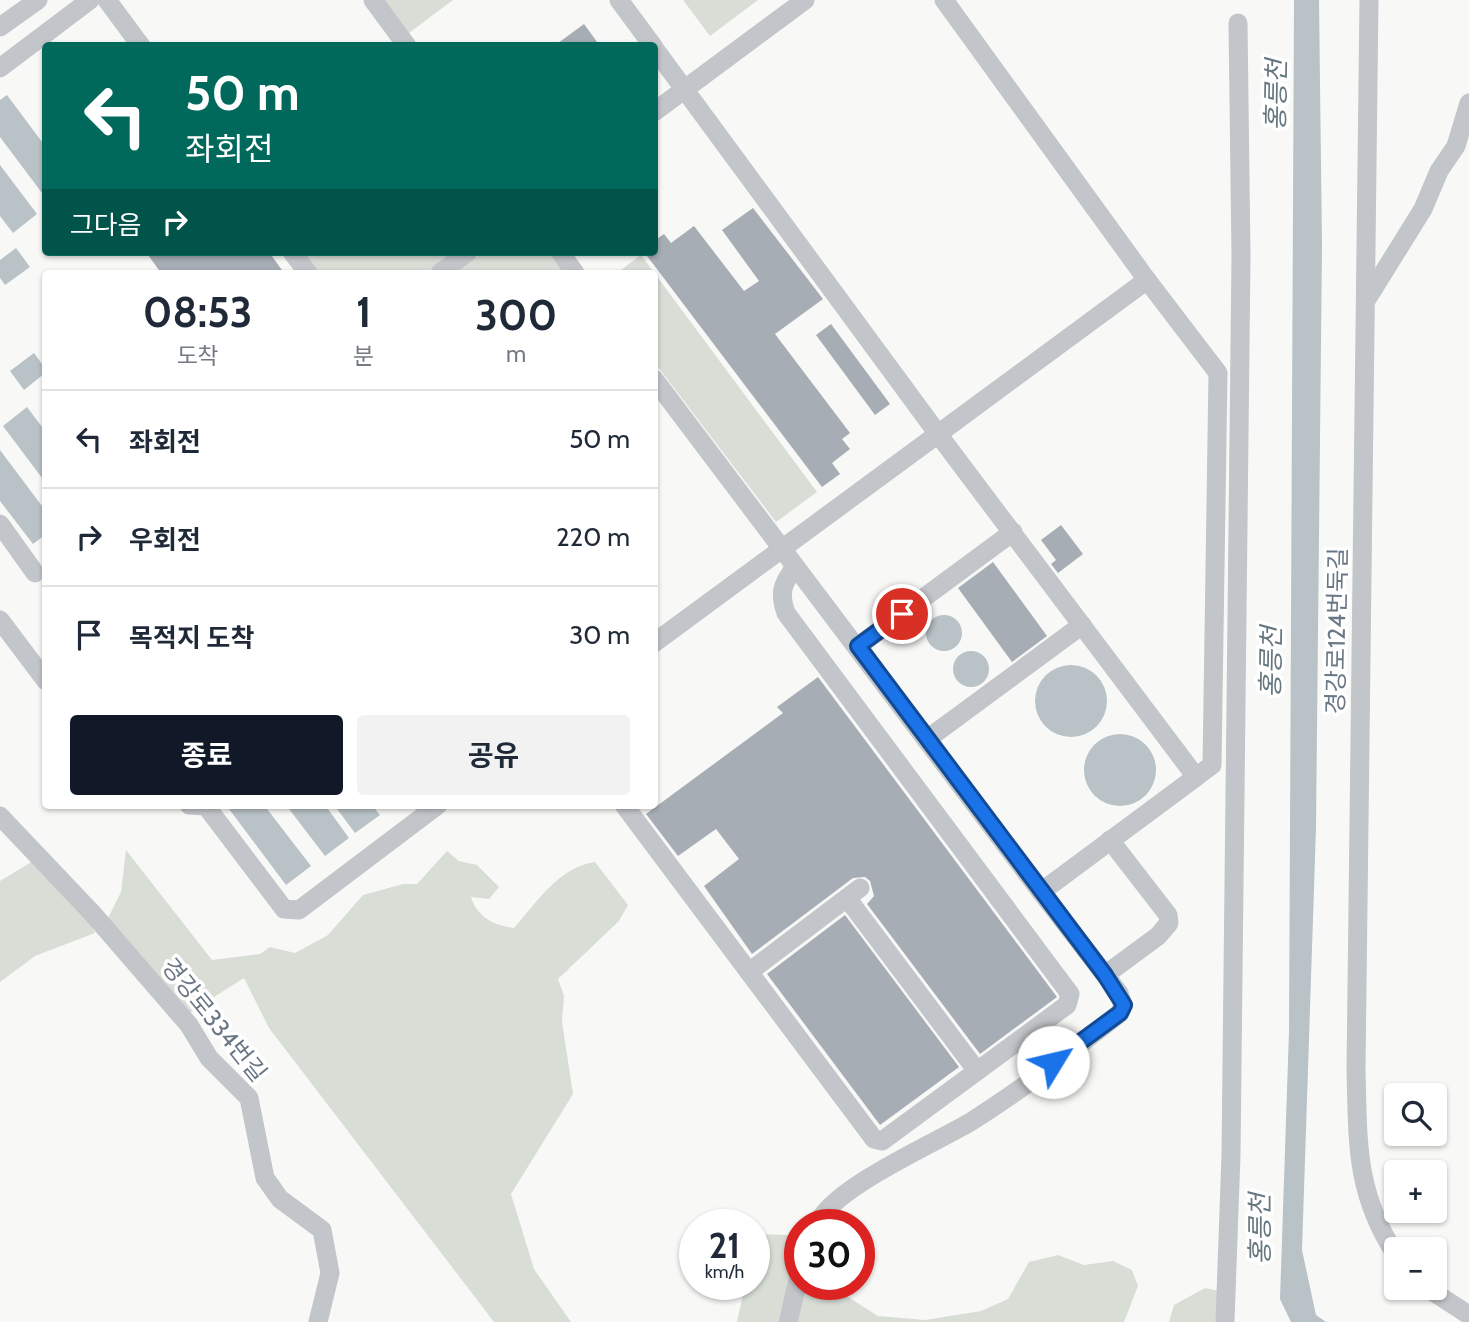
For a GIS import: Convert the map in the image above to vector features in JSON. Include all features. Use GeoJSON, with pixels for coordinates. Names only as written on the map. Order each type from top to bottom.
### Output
{"type":"FeatureCollection","features":[{"type":"Feature","properties":{"kind":"street"},"geometry":{"type":"LineString","coordinates":[[0,27],[38,0]]}},
{"type":"Feature","properties":{"kind":"street"},"geometry":{"type":"LineString","coordinates":[[0,68],[90,0]]}},
{"type":"Feature","properties":{"kind":"street"},"geometry":{"type":"LineString","coordinates":[[107,0],[138,42]]}},
{"type":"Feature","properties":{"kind":"street"},"geometry":{"type":"LineString","coordinates":[[373,0],[404,42]]}},
{"type":"Feature","properties":{"kind":"street"},"geometry":{"type":"LineString","coordinates":[[619,0],[650,42]]}},
{"type":"Feature","properties":{"kind":"street"},"geometry":{"type":"LineString","coordinates":[[658,110],[805,0]]}},
{"type":"Feature","properties":{"kind":"street"},"geometry":{"type":"LineString","coordinates":[[944,0],[1147,280],[1219,373],[1212,765],[1041,892]]}},
{"type":"Feature","properties":{"kind":"street","name":"경강로124번둑길"},"geometry":{"type":"LineString","coordinates":[[1370,0],[1356,1070],[1358,1149],[1366,1196],[1384,1237]]}},
{"type":"Feature","properties":{"kind":"street"},"geometry":{"type":"LineString","coordinates":[[1225,1322],[1231,1155],[1240,366],[1238,23]]}},
{"type":"Feature","properties":{"kind":"street"},"geometry":{"type":"LineString","coordinates":[[658,52],[938,435],[1196,777]]}},
{"type":"Feature","properties":{"kind":"street"},"geometry":{"type":"LineString","coordinates":[[1366,301],[1423,209],[1438,171],[1456,146],[1469,103]]}},
{"type":"Feature","properties":{"kind":"street"},"geometry":{"type":"LineString","coordinates":[[295,256],[306,270]]}},
{"type":"Feature","properties":{"kind":"street"},"geometry":{"type":"LineString","coordinates":[[444,270],[463,256]]}},
{"type":"Feature","properties":{"kind":"street"},"geometry":{"type":"LineString","coordinates":[[562,256],[573,270]]}},
{"type":"Feature","properties":{"kind":"street"},"geometry":{"type":"LineString","coordinates":[[658,640],[1147,280]]}},
{"type":"Feature","properties":{"kind":"street"},"geometry":{"type":"LineString","coordinates":[[658,384],[782,551],[858,646],[1105,975],[1124,1005],[1113,1019],[973,1121],[856,1186],[828,1209]]}},
{"type":"Feature","properties":{"kind":"street"},"geometry":{"type":"LineString","coordinates":[[0,524],[42,575]]}},
{"type":"Feature","properties":{"kind":"street"},"geometry":{"type":"LineString","coordinates":[[858,646],[1013,533]]}},
{"type":"Feature","properties":{"kind":"street"},"geometry":{"type":"LineString","coordinates":[[627,809],[874,1139],[882,1141],[1067,1005],[1070,994],[786,613],[780,596],[783,582],[794,566]]}},
{"type":"Feature","properties":{"kind":"street"},"geometry":{"type":"LineString","coordinates":[[0,620],[42,676]]}},
{"type":"Feature","properties":{"kind":"street"},"geometry":{"type":"LineString","coordinates":[[926,740],[1082,625]]}},
{"type":"Feature","properties":{"kind":"street"},"geometry":{"type":"LineString","coordinates":[[203,809],[284,909],[299,909],[433,809]]}},
{"type":"Feature","properties":{"kind":"street","name":"경강로334번길"},"geometry":{"type":"LineString","coordinates":[[0,816],[93,914],[189,1025],[209,1058],[249,1098],[265,1178],[280,1199],[322,1230],[330,1273],[318,1322]]}},
{"type":"Feature","properties":{"kind":"street"},"geometry":{"type":"LineString","coordinates":[[1105,975],[1158,936],[1169,923],[1168,915],[1111,840]]}},
{"type":"Feature","properties":{"kind":"street"},"geometry":{"type":"LineString","coordinates":[[749,972],[853,893],[977,1071]]}},
{"type":"Feature","properties":{"kind":"street"},"geometry":{"type":"LineString","coordinates":[[788,1322],[793,1300]]}},
{"type":"Feature","properties":{"kind":"street"},"geometry":{"type":"LineString","coordinates":[[1446,1300],[1469,1315]]}},
{"type":"Feature","properties":{"kind":"shaded area"},"geometry":{"type":"Polygon","coordinates":[[[384,0],[453,0],[409,33],[384,0]]]}},
{"type":"Feature","properties":{"kind":"shaded area"},"geometry":{"type":"Polygon","coordinates":[[[683,0],[758,0],[710,36],[683,0]]]}},
{"type":"Feature","properties":{"kind":"shaded area","name":"홍릉천"},"geometry":{"type":"Polygon","coordinates":[[[1294,0],[1319,0],[1322,245],[1316,828],[1302,1250],[1316,1315],[1326,1322],[1291,1322],[1280,1299],[1289,1031],[1294,0]]]}},
{"type":"Feature","properties":{"kind":"shaded area"},"geometry":{"type":"Polygon","coordinates":[[[7,95],[42,142],[42,193],[0,137],[0,100],[7,95]]]}},
{"type":"Feature","properties":{"kind":"shaded area"},"geometry":{"type":"Polygon","coordinates":[[[0,165],[37,214],[13,233],[0,216],[0,165]]]}},
{"type":"Feature","properties":{"kind":"shaded area"},"geometry":{"type":"Polygon","coordinates":[[[16,248],[30,267],[5,285],[0,278],[0,260],[16,248]]]}},
{"type":"Feature","properties":{"kind":"shaded area"},"geometry":{"type":"Polygon","coordinates":[[[304,256],[449,256],[430,270],[314,270],[304,256]]]}},
{"type":"Feature","properties":{"kind":"shaded area"},"geometry":{"type":"Polygon","coordinates":[[[478,256],[551,256],[562,270],[459,270],[478,256]]]}},
{"type":"Feature","properties":{"kind":"shaded area"},"geometry":{"type":"Polygon","coordinates":[[[642,256],[652,270],[621,270],[642,256]]]}},
{"type":"Feature","properties":{"kind":"shaded area"},"geometry":{"type":"Polygon","coordinates":[[[658,278],[817,492],[776,522],[658,367],[658,278]]]}},
{"type":"Feature","properties":{"kind":"shaded area"},"geometry":{"type":"Polygon","coordinates":[[[34,353],[42,364],[42,375],[24,390],[10,371],[34,353]]]}},
{"type":"Feature","properties":{"kind":"shaded area"},"geometry":{"type":"Polygon","coordinates":[[[27,407],[42,427],[42,478],[3,426],[27,407]]]}},
{"type":"Feature","properties":{"kind":"shaded area"},"geometry":{"type":"Polygon","coordinates":[[[0,450],[42,506],[42,537],[33,544],[0,501],[0,450]]]}},
{"type":"Feature","properties":{"kind":"shaded area"},"geometry":{"type":"Polygon","coordinates":[[[944,615],[957,620],[962,633],[957,646],[944,651],[931,646],[926,633],[931,620],[944,615]]]}},
{"type":"Feature","properties":{"kind":"shaded area"},"geometry":{"type":"Polygon","coordinates":[[[971,651],[984,656],[989,669],[984,682],[971,687],[958,682],[953,669],[958,656],[971,651]]]}},
{"type":"Feature","properties":{"kind":"shaded area"},"geometry":{"type":"Polygon","coordinates":[[[1078,665],[1097,675],[1105,687],[1105,715],[1097,727],[1085,735],[1064,737],[1045,727],[1037,715],[1035,694],[1045,675],[1057,667],[1078,665]]]}},
{"type":"Feature","properties":{"kind":"shaded area"},"geometry":{"type":"Polygon","coordinates":[[[1127,734],[1146,744],[1154,756],[1154,784],[1146,796],[1134,804],[1113,806],[1094,796],[1086,784],[1084,763],[1094,744],[1106,736],[1127,734]]]}},
{"type":"Feature","properties":{"kind":"shaded area"},"geometry":{"type":"Polygon","coordinates":[[[229,809],[267,809],[311,866],[286,885],[229,809]]]}},
{"type":"Feature","properties":{"kind":"shaded area"},"geometry":{"type":"Polygon","coordinates":[[[289,809],[328,809],[349,838],[325,856],[289,809]]]}},
{"type":"Feature","properties":{"kind":"shaded area"},"geometry":{"type":"Polygon","coordinates":[[[337,809],[375,809],[380,815],[355,833],[337,809]]]}},
{"type":"Feature","properties":{"kind":"shaded area"},"geometry":{"type":"Polygon","coordinates":[[[126,850],[212,960],[260,954],[270,947],[295,953],[328,935],[363,895],[403,884],[417,884],[447,851],[459,861],[477,865],[499,887],[489,899],[471,897],[482,915],[494,923],[514,928],[560,878],[582,865],[595,862],[628,905],[619,921],[558,979],[564,996],[562,1022],[573,1094],[511,1194],[534,1269],[571,1322],[494,1322],[269,1028],[244,978],[189,1013],[107,920],[121,892],[126,850]]]}},
{"type":"Feature","properties":{"kind":"shaded area"},"geometry":{"type":"Polygon","coordinates":[[[33,861],[87,916],[95,933],[35,956],[0,982],[0,881],[33,861]]]}},
{"type":"Feature","properties":{"kind":"shaded area"},"geometry":{"type":"Polygon","coordinates":[[[770,1234],[784,1235],[784,1299],[778,1322],[737,1322],[742,1300],[770,1300],[770,1234]]]}},
{"type":"Feature","properties":{"kind":"shaded area"},"geometry":{"type":"Polygon","coordinates":[[[1058,1255],[1084,1265],[1113,1261],[1132,1270],[1138,1286],[1124,1322],[796,1322],[802,1300],[853,1300],[878,1316],[925,1320],[981,1311],[1008,1299],[1029,1262],[1058,1255]]]}},
{"type":"Feature","properties":{"kind":"shaded area"},"geometry":{"type":"Polygon","coordinates":[[[1205,1288],[1220,1291],[1219,1322],[1169,1322],[1174,1305],[1205,1288]]]}},
{"type":"Feature","properties":{"kind":"building"},"geometry":{"type":"Polygon","coordinates":[[[584,24],[597,42],[559,42],[584,24]]]}},
{"type":"Feature","properties":{"kind":"building"},"geometry":{"type":"Polygon","coordinates":[[[753,208],[823,299],[775,334],[850,433],[842,439],[850,449],[832,463],[840,474],[822,487],[647,256],[658,256],[658,238],[664,234],[671,243],[694,226],[744,291],[759,281],[722,230],[753,208]]]}},
{"type":"Feature","properties":{"kind":"building"},"geometry":{"type":"Polygon","coordinates":[[[149,256],[272,256],[282,270],[159,270],[149,256]]]}},
{"type":"Feature","properties":{"kind":"building"},"geometry":{"type":"Polygon","coordinates":[[[831,324],[890,404],[875,415],[816,335],[831,324]]]}},
{"type":"Feature","properties":{"kind":"building"},"geometry":{"type":"Polygon","coordinates":[[[1061,525],[1083,554],[1058,573],[1051,564],[1056,560],[1041,540],[1061,525]]]}},
{"type":"Feature","properties":{"kind":"building"},"geometry":{"type":"Polygon","coordinates":[[[993,562],[1047,636],[1012,662],[958,588],[993,562]]]}},
{"type":"Feature","properties":{"kind":"building"},"geometry":{"type":"Polygon","coordinates":[[[818,677],[1057,997],[980,1054],[867,904],[874,896],[870,881],[865,877],[853,878],[752,954],[704,886],[739,859],[716,829],[678,856],[646,814],[658,809],[658,805],[783,713],[777,707],[818,677]]]}},
{"type":"Feature","properties":{"kind":"building"},"geometry":{"type":"Polygon","coordinates":[[[845,915],[959,1067],[880,1125],[767,974],[845,915]]]}},
{"type":"Feature","properties":{"kind":"route"},"geometry":{"type":"LineString","coordinates":[[902,614],[858,646],[926,740],[1119,993],[1124,1005],[1120,1013],[1053,1062]]}}]}
